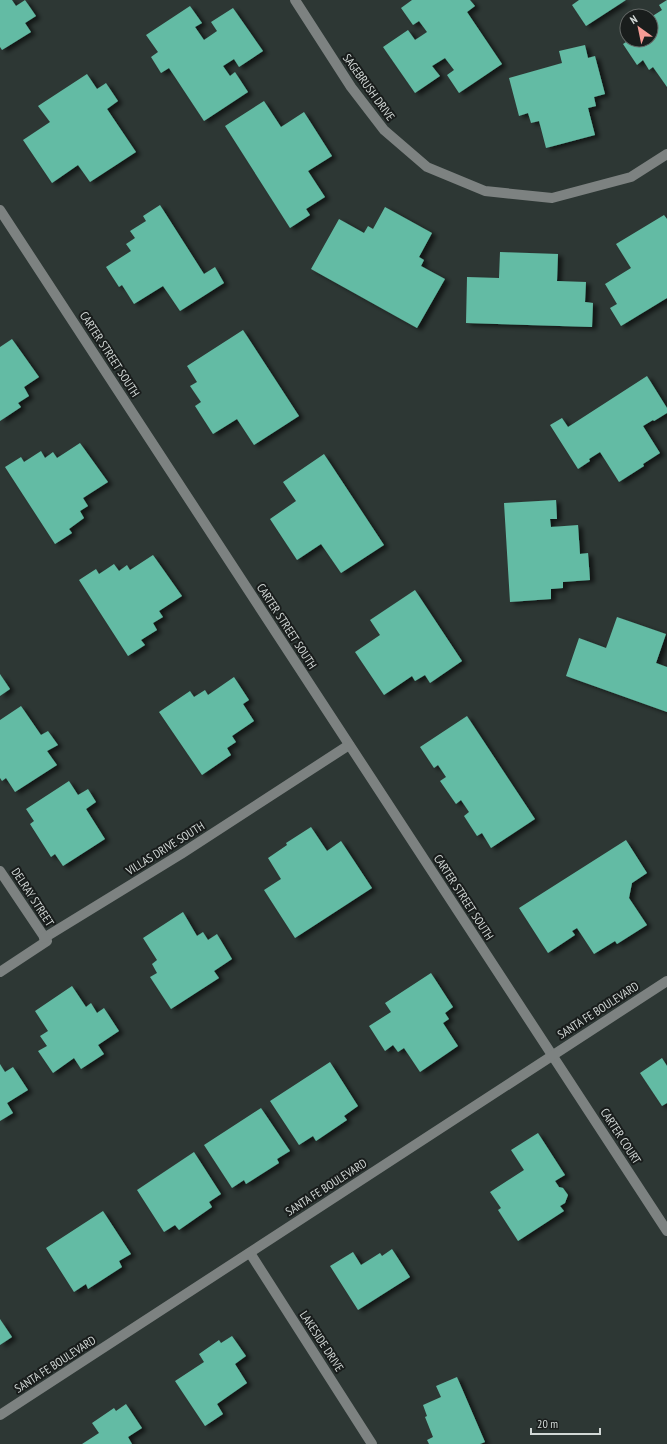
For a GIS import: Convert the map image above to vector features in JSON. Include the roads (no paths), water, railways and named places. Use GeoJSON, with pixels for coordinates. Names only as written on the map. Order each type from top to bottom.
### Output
{"type":"FeatureCollection","features":[{"type":"Feature","properties":{"kind":"street","name":"SAGEBRUSH DRIVE"},"geometry":{"type":"LineString","coordinates":[[295,0],[351,87],[384,130],[427,167],[484,191],[552,198],[631,177],[667,154]]}},
{"type":"Feature","properties":{"kind":"street","name":"CARTER STREET SOUTH"},"geometry":{"type":"LineString","coordinates":[[0,210],[553,1055]]}},
{"type":"Feature","properties":{"kind":"street","name":"VILLAS DRIVE SOUTH"},"geometry":{"type":"LineString","coordinates":[[0,972],[47,941],[44,938],[181,854],[349,745]]}},
{"type":"Feature","properties":{"kind":"street","name":"DELRAY STREET"},"geometry":{"type":"LineString","coordinates":[[0,871],[44,938]]}},
{"type":"Feature","properties":{"kind":"street","name":"SANTA FE BOULEVARD"},"geometry":{"type":"LineString","coordinates":[[0,1415],[667,981]]}},
{"type":"Feature","properties":{"kind":"street","name":"CARTER COURT"},"geometry":{"type":"LineString","coordinates":[[553,1055],[667,1231]]}},
{"type":"Feature","properties":{"kind":"street","name":"LAKESIDE DRIVE"},"geometry":{"type":"LineString","coordinates":[[250,1253],[372,1444]]}}]}
